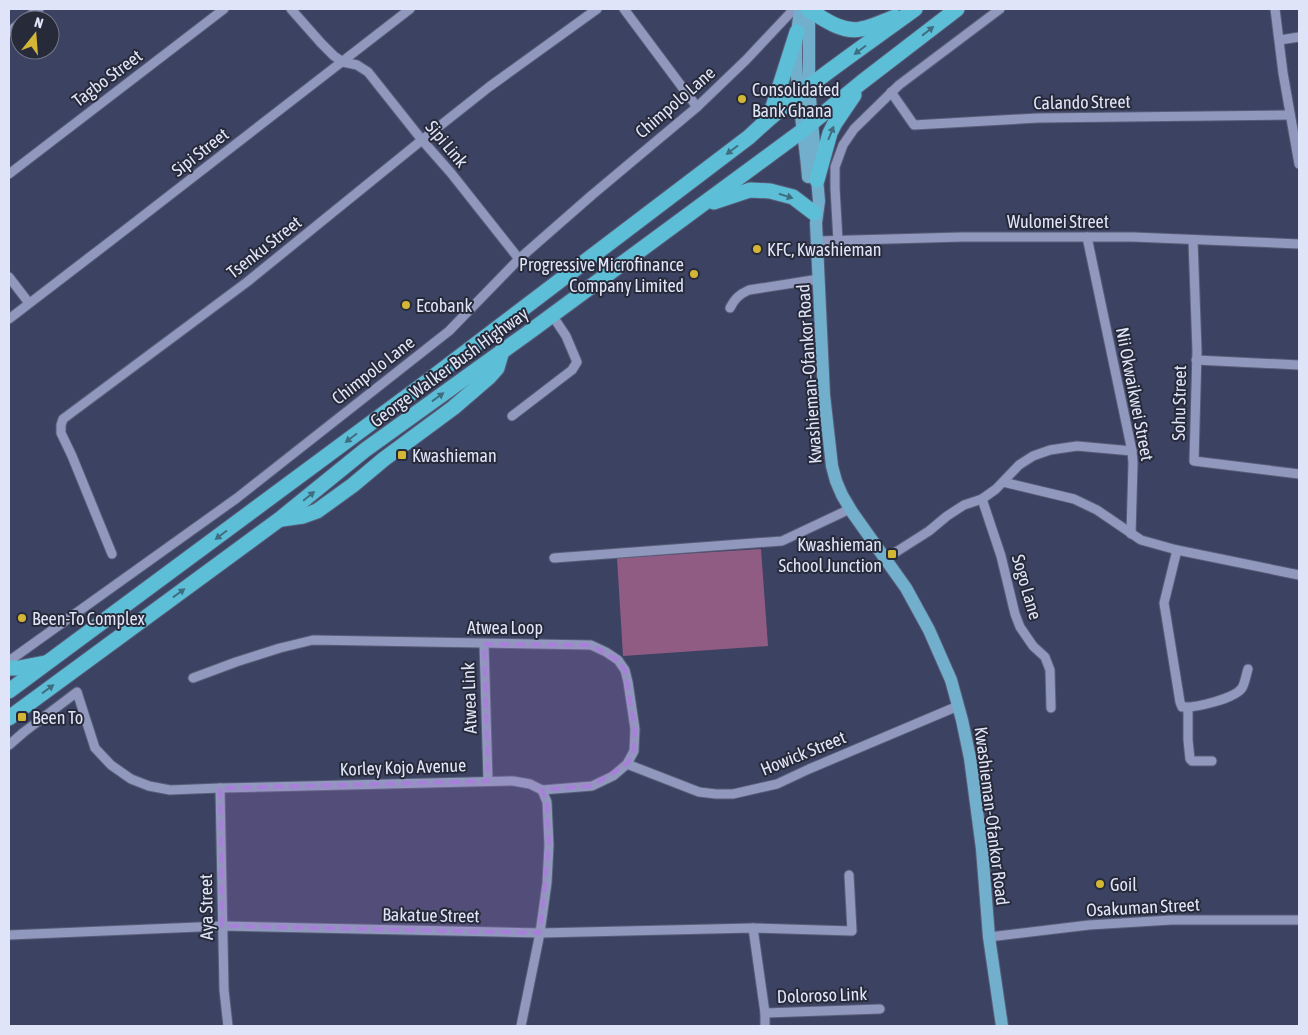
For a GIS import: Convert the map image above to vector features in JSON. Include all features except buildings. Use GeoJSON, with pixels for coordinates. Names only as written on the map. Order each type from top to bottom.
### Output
{"type":"FeatureCollection","features":[{"type":"Feature","properties":{"kind":"highway"},"geometry":{"type":"LineString","coordinates":[[803,9],[842,28],[859,30],[914,9]]}},
{"type":"Feature","properties":{"kind":"highway","name":"George Walker Bush Highway"},"geometry":{"type":"LineString","coordinates":[[9,691],[425,383],[749,137],[804,91],[914,9]]}},
{"type":"Feature","properties":{"kind":"highway","name":"George Walker Bush Highway"},"geometry":{"type":"LineString","coordinates":[[9,718],[280,519],[365,450],[807,127],[957,9]]}},
{"type":"Feature","properties":{"kind":"highway"},"geometry":{"type":"LineString","coordinates":[[768,120],[797,32]]}},
{"type":"Feature","properties":{"kind":"highway"},"geometry":{"type":"LineString","coordinates":[[817,180],[830,133],[862,82]]}},
{"type":"Feature","properties":{"kind":"highway"},"geometry":{"type":"LineString","coordinates":[[690,213],[720,199],[750,190],[770,191],[793,197],[815,218]]}},
{"type":"Feature","properties":{"kind":"highway"},"geometry":{"type":"LineString","coordinates":[[9,668],[20,668],[49,662]]}},
{"type":"Feature","properties":{"kind":"main road","name":"Kwashieman-Ofankor Road"},"geometry":{"type":"LineString","coordinates":[[803,9],[800,10],[796,53],[804,91]]}},
{"type":"Feature","properties":{"kind":"main road","name":"Kwashieman-Ofankor Road"},"geometry":{"type":"LineString","coordinates":[[803,9],[804,91],[811,201],[817,242],[824,395],[832,466],[836,481],[850,509],[906,588],[929,630],[950,680],[958,706],[970,758],[982,849],[989,936],[1002,1026]]}},
{"type":"Feature","properties":{"kind":"main road","name":"Kwashieman-Ofankor Road"},"geometry":{"type":"LineString","coordinates":[[807,127],[819,201],[815,218]]}},
{"type":"Feature","properties":{"kind":"street","name":"Tagbo Street"},"geometry":{"type":"LineString","coordinates":[[9,174],[224,9]]}},
{"type":"Feature","properties":{"kind":"street","name":"Sipi Link"},"geometry":{"type":"LineString","coordinates":[[291,9],[334,56],[343,62],[357,65],[368,72],[519,260]]}},
{"type":"Feature","properties":{"kind":"street","name":"Sipi Street"},"geometry":{"type":"LineString","coordinates":[[9,319],[410,9]]}},
{"type":"Feature","properties":{"kind":"street","name":"Tsenku Street"},"geometry":{"type":"LineString","coordinates":[[112,554],[61,433],[63,419],[247,282],[489,87],[597,9]]}},
{"type":"Feature","properties":{"kind":"street"},"geometry":{"type":"LineString","coordinates":[[624,9],[697,107]]}},
{"type":"Feature","properties":{"kind":"street","name":"Chimpolo Lane"},"geometry":{"type":"LineString","coordinates":[[9,661],[236,498],[449,331],[519,260],[592,195],[697,107],[803,9]]}},
{"type":"Feature","properties":{"kind":"street"},"geometry":{"type":"LineString","coordinates":[[838,241],[834,188],[835,167],[843,145],[854,129],[908,78],[1000,9]]}},
{"type":"Feature","properties":{"kind":"street"},"geometry":{"type":"LineString","coordinates":[[1275,9],[1283,73],[1299,164]]}},
{"type":"Feature","properties":{"kind":"street"},"geometry":{"type":"LineString","coordinates":[[1280,40],[1299,37]]}},
{"type":"Feature","properties":{"kind":"street","name":"Calando Street"},"geometry":{"type":"LineString","coordinates":[[891,92],[914,125],[1038,118],[1290,115]]}},
{"type":"Feature","properties":{"kind":"street","name":"Wulomei Street"},"geometry":{"type":"LineString","coordinates":[[817,242],[962,237],[1133,237],[1299,244]]}},
{"type":"Feature","properties":{"kind":"street","name":"Nii Okwaikwei Street"},"geometry":{"type":"LineString","coordinates":[[1087,237],[1132,451],[1131,534]]}},
{"type":"Feature","properties":{"kind":"street","name":"Sohu Street"},"geometry":{"type":"LineString","coordinates":[[1193,240],[1196,360],[1194,461],[1299,474]]}},
{"type":"Feature","properties":{"kind":"street"},"geometry":{"type":"LineString","coordinates":[[9,277],[28,303]]}},
{"type":"Feature","properties":{"kind":"street"},"geometry":{"type":"LineString","coordinates":[[730,308],[741,293],[749,290],[819,279]]}},
{"type":"Feature","properties":{"kind":"street"},"geometry":{"type":"LineString","coordinates":[[512,416],[572,370],[577,362],[566,336],[552,314]]}},
{"type":"Feature","properties":{"kind":"street"},"geometry":{"type":"LineString","coordinates":[[1196,360],[1299,365]]}},
{"type":"Feature","properties":{"kind":"street"},"geometry":{"type":"LineString","coordinates":[[885,559],[929,531],[964,505],[982,499],[996,490],[1019,465],[1033,456],[1050,450],[1077,446],[1132,451]]}},
{"type":"Feature","properties":{"kind":"street"},"geometry":{"type":"LineString","coordinates":[[1003,482],[1074,499],[1097,510],[1141,540],[1177,550],[1299,576]]}},
{"type":"Feature","properties":{"kind":"street","name":"Sogo Lane"},"geometry":{"type":"LineString","coordinates":[[982,499],[1001,556],[1020,627],[1033,646],[1044,657],[1050,670],[1051,708]]}},
{"type":"Feature","properties":{"kind":"street"},"geometry":{"type":"LineString","coordinates":[[554,558],[782,540],[850,509]]}},
{"type":"Feature","properties":{"kind":"street"},"geometry":{"type":"LineString","coordinates":[[1177,550],[1164,603],[1182,707],[1188,708],[1220,700],[1241,689],[1248,669]]}},
{"type":"Feature","properties":{"kind":"street","name":"Atwea Loop"},"geometry":{"type":"LineString","coordinates":[[194,678],[236,662],[313,640],[591,645],[618,660],[625,670],[635,729],[634,751],[627,764]]}},
{"type":"Feature","properties":{"kind":"street","name":"Atwea Link"},"geometry":{"type":"LineString","coordinates":[[484,644],[488,781]]}},
{"type":"Feature","properties":{"kind":"street","name":"Korley Kojo Avenue"},"geometry":{"type":"LineString","coordinates":[[9,745],[77,692],[95,748],[111,764],[131,779],[149,786],[170,790],[513,781],[530,784],[542,790]]}},
{"type":"Feature","properties":{"kind":"street","name":"Howick Street"},"geometry":{"type":"LineString","coordinates":[[627,764],[699,792],[733,794],[776,784],[958,706]]}},
{"type":"Feature","properties":{"kind":"street"},"geometry":{"type":"LineString","coordinates":[[1188,708],[1190,759],[1192,761],[1212,761]]}},
{"type":"Feature","properties":{"kind":"street"},"geometry":{"type":"LineString","coordinates":[[521,1026],[540,933],[547,883],[547,802],[542,790],[592,786],[613,776],[627,764]]}},
{"type":"Feature","properties":{"kind":"street","name":"Aya Street"},"geometry":{"type":"LineString","coordinates":[[220,788],[224,990],[228,1026]]}},
{"type":"Feature","properties":{"kind":"street","name":"Bakatue Street"},"geometry":{"type":"LineString","coordinates":[[9,935],[222,926],[540,933],[754,928],[852,932],[849,875]]}},
{"type":"Feature","properties":{"kind":"street","name":"Osakuman Street"},"geometry":{"type":"LineString","coordinates":[[989,936],[1088,925],[1171,920],[1299,920]]}},
{"type":"Feature","properties":{"kind":"street"},"geometry":{"type":"LineString","coordinates":[[754,928],[765,1026]]}},
{"type":"Feature","properties":{"kind":"street","name":"Doloroso Link"},"geometry":{"type":"LineString","coordinates":[[765,1013],[880,1009]]}},
{"type":"Feature","properties":{"kind":"highlighted area"},"geometry":{"type":"Polygon","coordinates":[[[484,644],[591,645],[618,660],[625,670],[635,729],[634,751],[627,764],[592,786],[542,790],[547,802],[549,845],[540,933],[222,926],[220,788],[488,781],[484,644]]]}},
{"type":"Feature","properties":{"kind":"shaded area"},"geometry":{"type":"Polygon","coordinates":[[[761,549],[768,646],[623,656],[617,558],[761,549]]]}},
{"type":"Feature","properties":{"kind":"place","name":"Consolidated Bank Ghana"},"geometry":{"type":"Point","coordinates":[742,99]}},
{"type":"Feature","properties":{"kind":"place","name":"KFC, Kwashieman"},"geometry":{"type":"Point","coordinates":[757,249]}},
{"type":"Feature","properties":{"kind":"place","name":"Progressive Microfinance Company Limited"},"geometry":{"type":"Point","coordinates":[694,274]}},
{"type":"Feature","properties":{"kind":"place","name":"Ecobank"},"geometry":{"type":"Point","coordinates":[406,305]}},
{"type":"Feature","properties":{"kind":"place","name":"Kwashieman"},"geometry":{"type":"Point","coordinates":[402,455]}},
{"type":"Feature","properties":{"kind":"place","name":"Kwashieman School Junction"},"geometry":{"type":"Point","coordinates":[892,554]}},
{"type":"Feature","properties":{"kind":"place","name":"Been-To Complex"},"geometry":{"type":"Point","coordinates":[22,618]}},
{"type":"Feature","properties":{"kind":"place","name":"Been To"},"geometry":{"type":"Point","coordinates":[22,717]}},
{"type":"Feature","properties":{"kind":"place","name":"Goil"},"geometry":{"type":"Point","coordinates":[1100,884]}}]}
